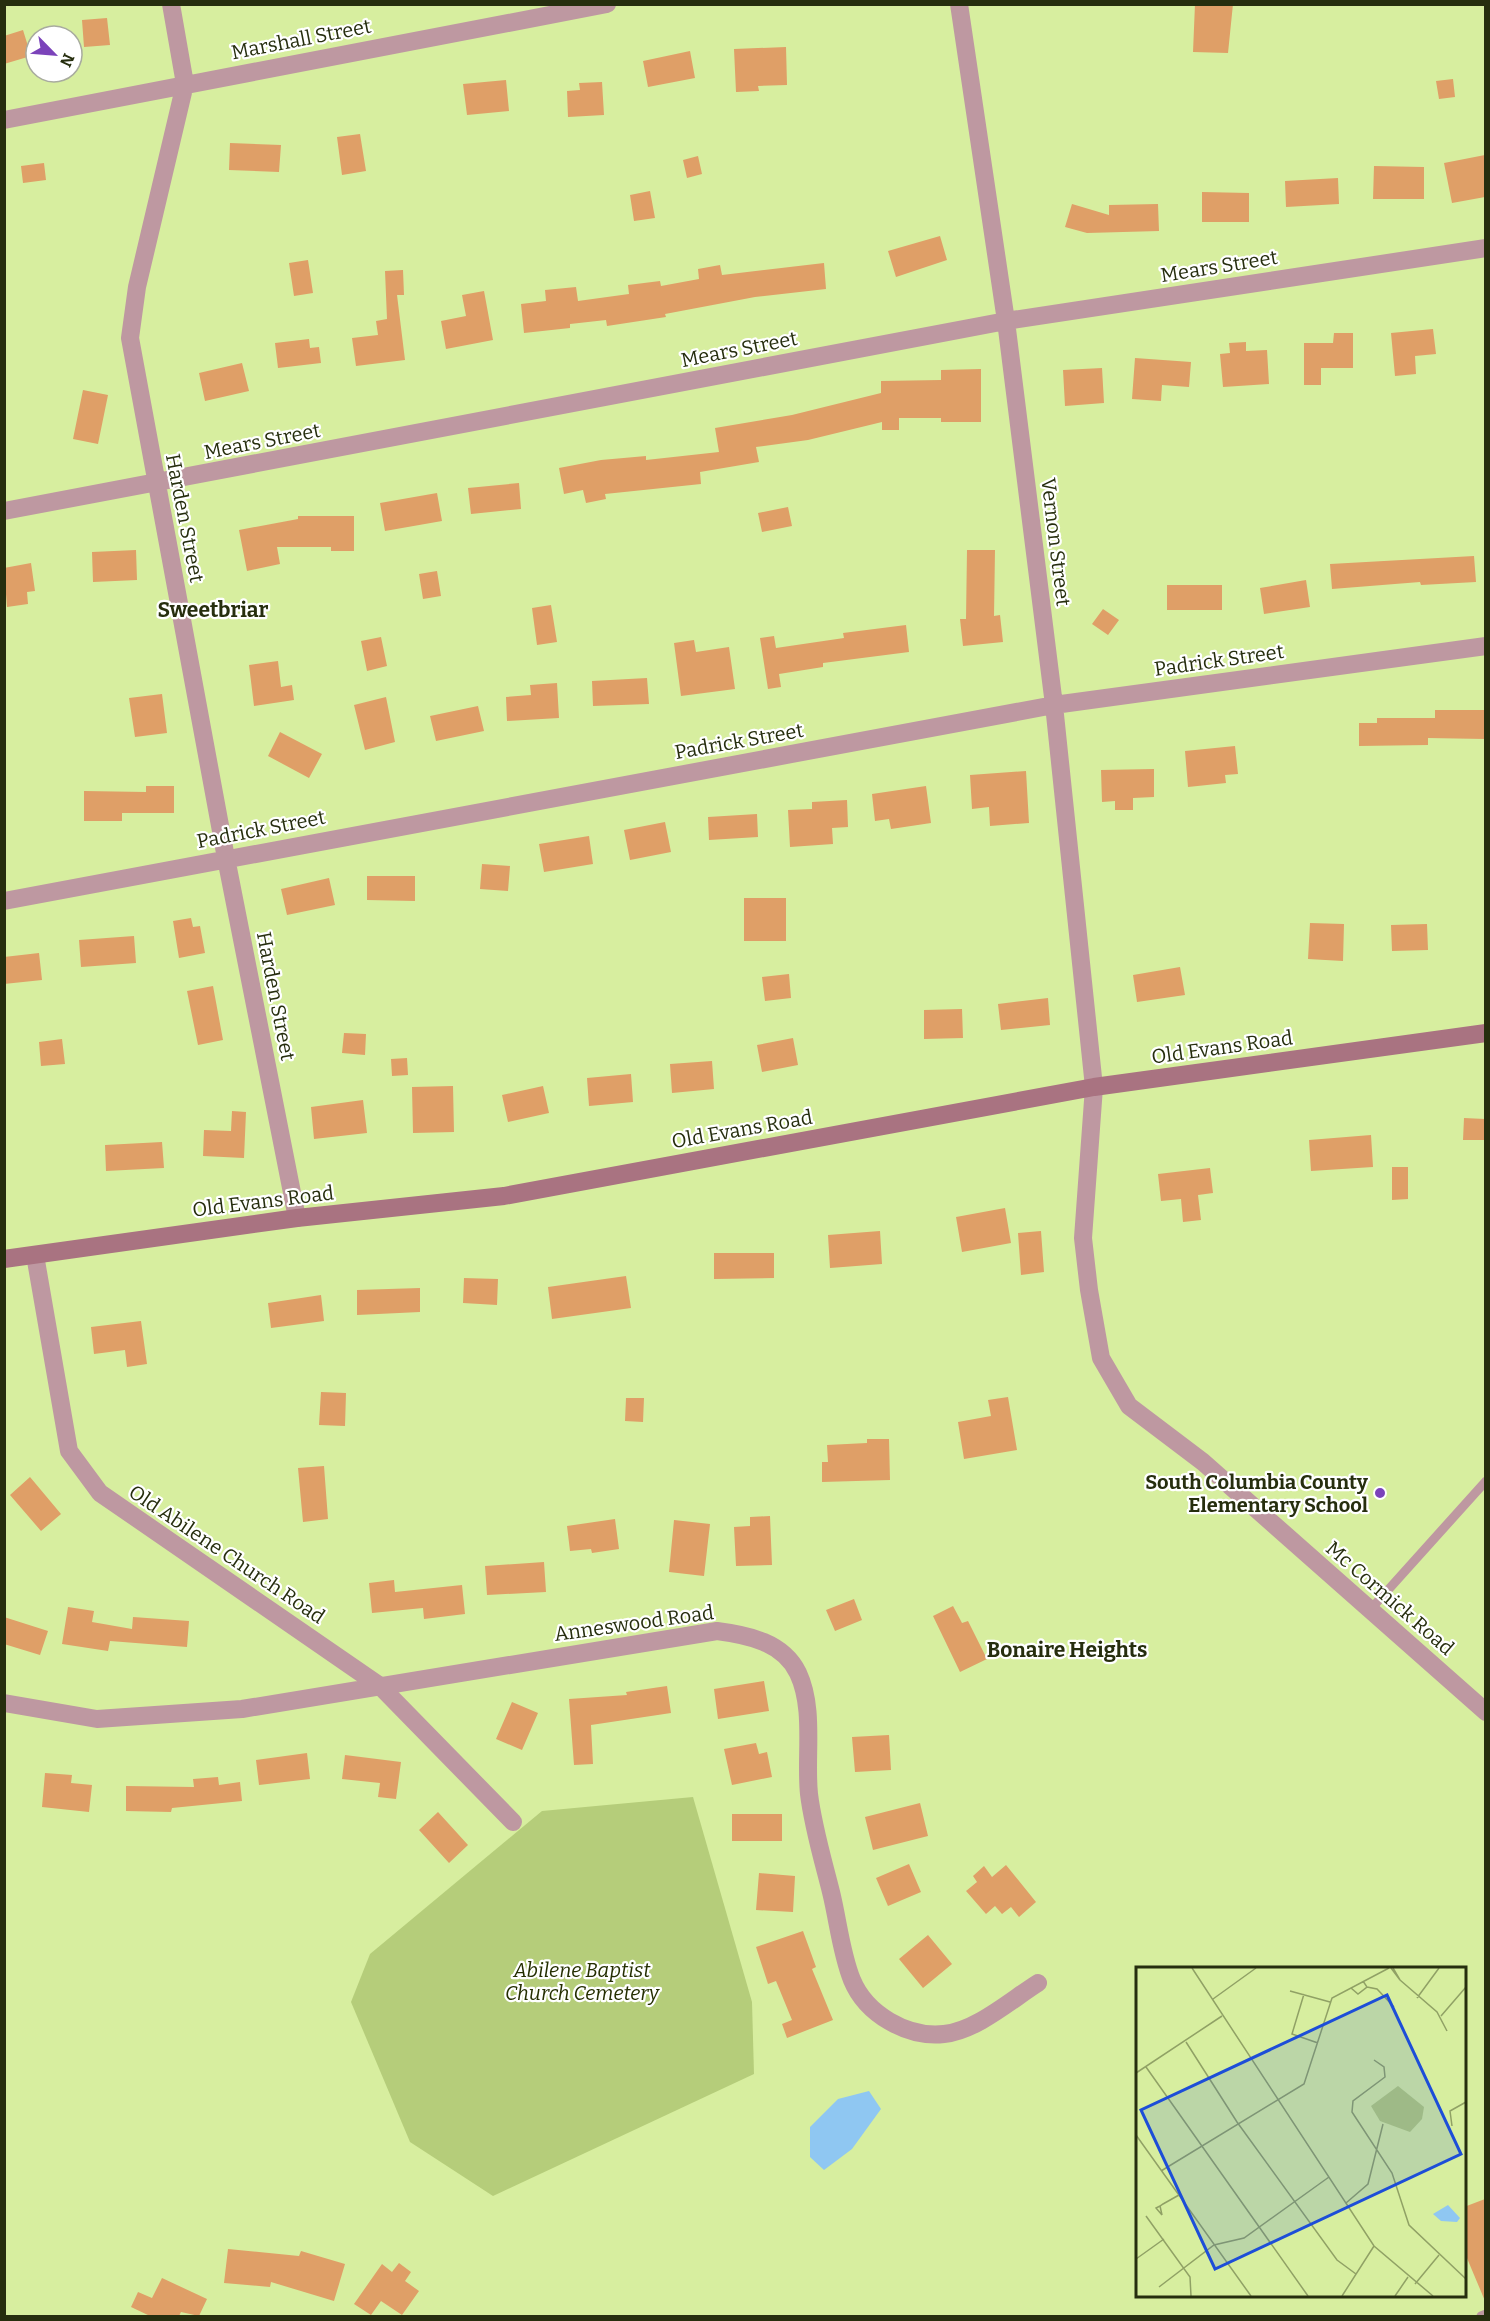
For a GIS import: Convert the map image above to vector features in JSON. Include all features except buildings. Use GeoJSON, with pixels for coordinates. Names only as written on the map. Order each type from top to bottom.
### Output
{"type":"FeatureCollection","features":[{"type":"Feature","properties":{"kind":"street","name":"Harden Street"},"geometry":{"type":"LineString","coordinates":[[171,4],[185,84],[137,287],[130,338],[226,858],[297,1218]]}},
{"type":"Feature","properties":{"kind":"street","name":"Marshall Street"},"geometry":{"type":"LineString","coordinates":[[4,120],[607,4]]}},
{"type":"Feature","properties":{"kind":"street","name":"Vernon Street"},"geometry":{"type":"LineString","coordinates":[[959,4],[1006,321],[1054,705],[1094,1087]]}},
{"type":"Feature","properties":{"kind":"street","name":"Mears Street"},"geometry":{"type":"LineString","coordinates":[[4,511],[1006,321],[1485,248]]}},
{"type":"Feature","properties":{"kind":"street","name":"Padrick Street"},"geometry":{"type":"LineString","coordinates":[[4,901],[1054,705],[1485,646]]}},
{"type":"Feature","properties":{"kind":"street","name":"Old Evans Road"},"geometry":{"type":"LineString","coordinates":[[4,1259],[297,1218],[504,1196],[1094,1087],[1485,1033]]}},
{"type":"Feature","properties":{"kind":"street","name":"Mc Cormick Road"},"geometry":{"type":"LineString","coordinates":[[1094,1087],[1083,1238],[1101,1358],[1129,1406],[1203,1462],[1485,1712]]}},
{"type":"Feature","properties":{"kind":"street","name":"Old Abilene Church Road"},"geometry":{"type":"LineString","coordinates":[[36,1255],[69,1451],[100,1492],[380,1686],[513,1822]]}},
{"type":"Feature","properties":{"kind":"street","name":"Anneswood Road"},"geometry":{"type":"LineString","coordinates":[[4,1703],[97,1719],[242,1709],[717,1631],[750,1635],[777,1648],[797,1672],[806,1702],[809,1795],[817,1833],[852,1981],[870,2007],[894,2025],[920,2034],[945,2034],[974,2025],[1038,1983]]}},
{"type":"Feature","properties":{"kind":"lane"},"geometry":{"type":"LineString","coordinates":[[1370,1610],[1485,1481]]}},
{"type":"Feature","properties":{"kind":"lane"},"geometry":{"type":"LineString","coordinates":[[1481,2316],[1485,2314]]}},
{"type":"Feature","properties":{"kind":"green space","name":"Abilene Baptist Church Cemetery"},"geometry":{"type":"Polygon","coordinates":[[[693,1797],[752,2002],[754,2074],[493,2196],[410,2142],[351,2002],[370,1954],[542,1811],[693,1797]]]}},
{"type":"Feature","properties":{"kind":"water"},"geometry":{"type":"Polygon","coordinates":[[[869,2091],[881,2109],[852,2149],[824,2170],[810,2157],[810,2127],[838,2099],[869,2091]]]}},
{"type":"Feature","properties":{"kind":"place","name":"South Columbia County Elementary School"},"geometry":{"type":"Point","coordinates":[1380,1493]}},
{"type":"Feature","properties":{"kind":"district","name":"Sweetbriar"},"geometry":{"type":"Point","coordinates":[213,610]}},
{"type":"Feature","properties":{"kind":"district","name":"Bonaire Heights"},"geometry":{"type":"Point","coordinates":[1067,1650]}}]}
